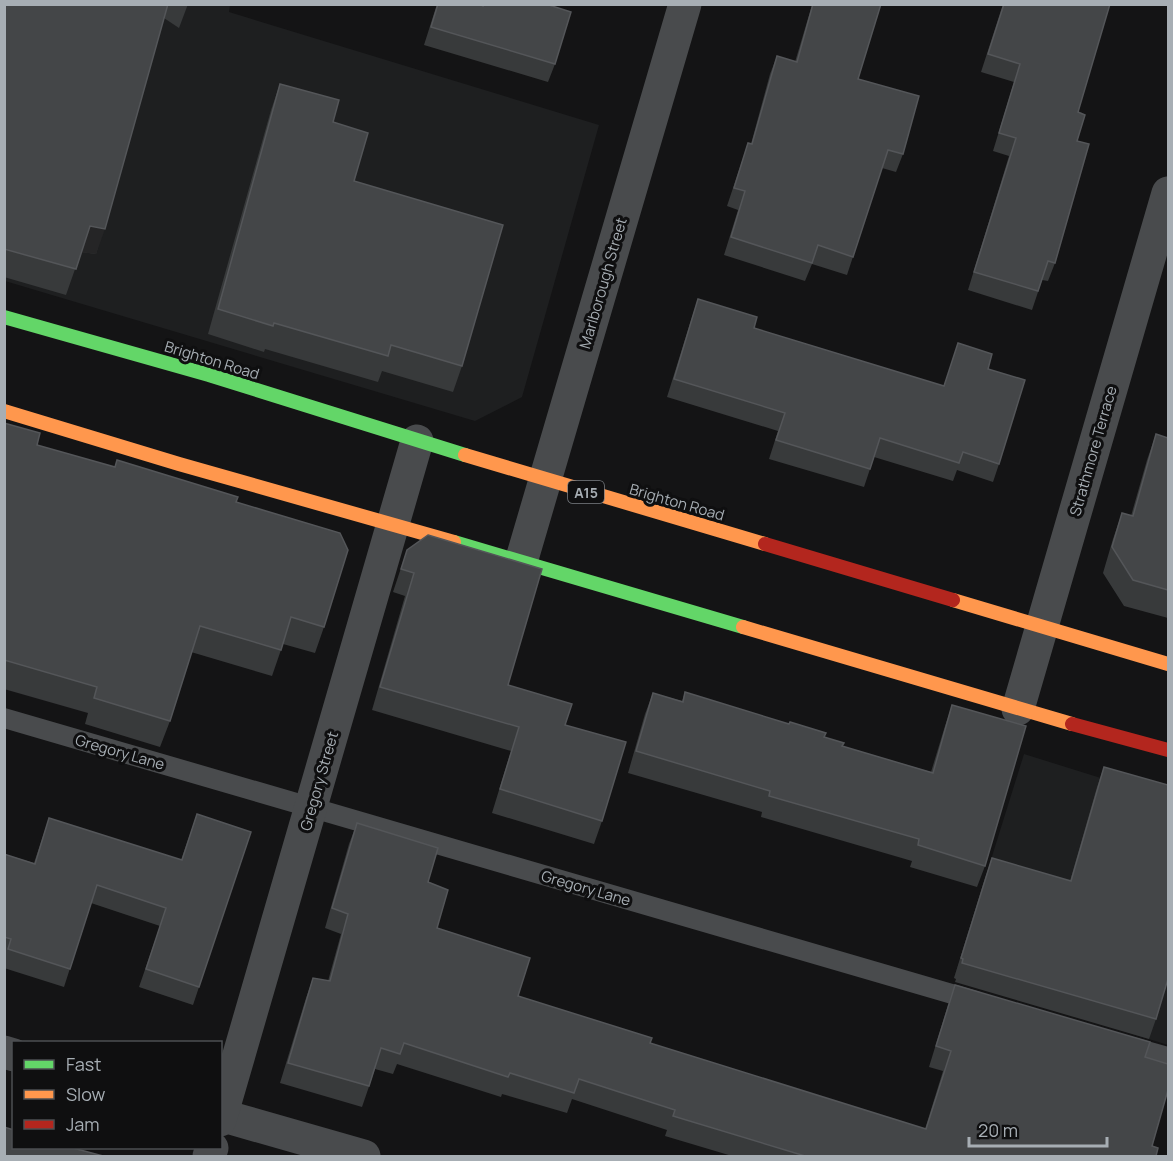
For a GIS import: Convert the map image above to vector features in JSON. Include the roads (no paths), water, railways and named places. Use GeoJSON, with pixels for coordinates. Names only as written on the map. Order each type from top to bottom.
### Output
{"type":"FeatureCollection","features":[{"type":"Feature","properties":{"kind":"main road","name":"Brighton Road"},"geometry":{"type":"LineString","coordinates":[[4,317],[209,375],[546,480],[1168,664]]}},
{"type":"Feature","properties":{"kind":"main road"},"geometry":{"type":"LineString","coordinates":[[4,411],[1018,709],[1168,750]]}},
{"type":"Feature","properties":{"kind":"street","name":"Marlborough Street"},"geometry":{"type":"LineString","coordinates":[[521,562],[685,4]]}},
{"type":"Feature","properties":{"kind":"street","name":"Strathmore Terrace"},"geometry":{"type":"LineString","coordinates":[[1018,709],[1168,193]]}},
{"type":"Feature","properties":{"kind":"street","name":"Gregory Street"},"geometry":{"type":"LineString","coordinates":[[222,1114],[417,441]]}},
{"type":"Feature","properties":{"kind":"street"},"geometry":{"type":"LineString","coordinates":[[222,1117],[364,1156]]}},
{"type":"Feature","properties":{"kind":"lane","name":"Gregory Lane"},"geometry":{"type":"LineString","coordinates":[[4,718],[998,1008]]}},
{"type":"Feature","properties":{"kind":"lane"},"geometry":{"type":"LineString","coordinates":[[1100,1038],[1168,1057]]}}]}
